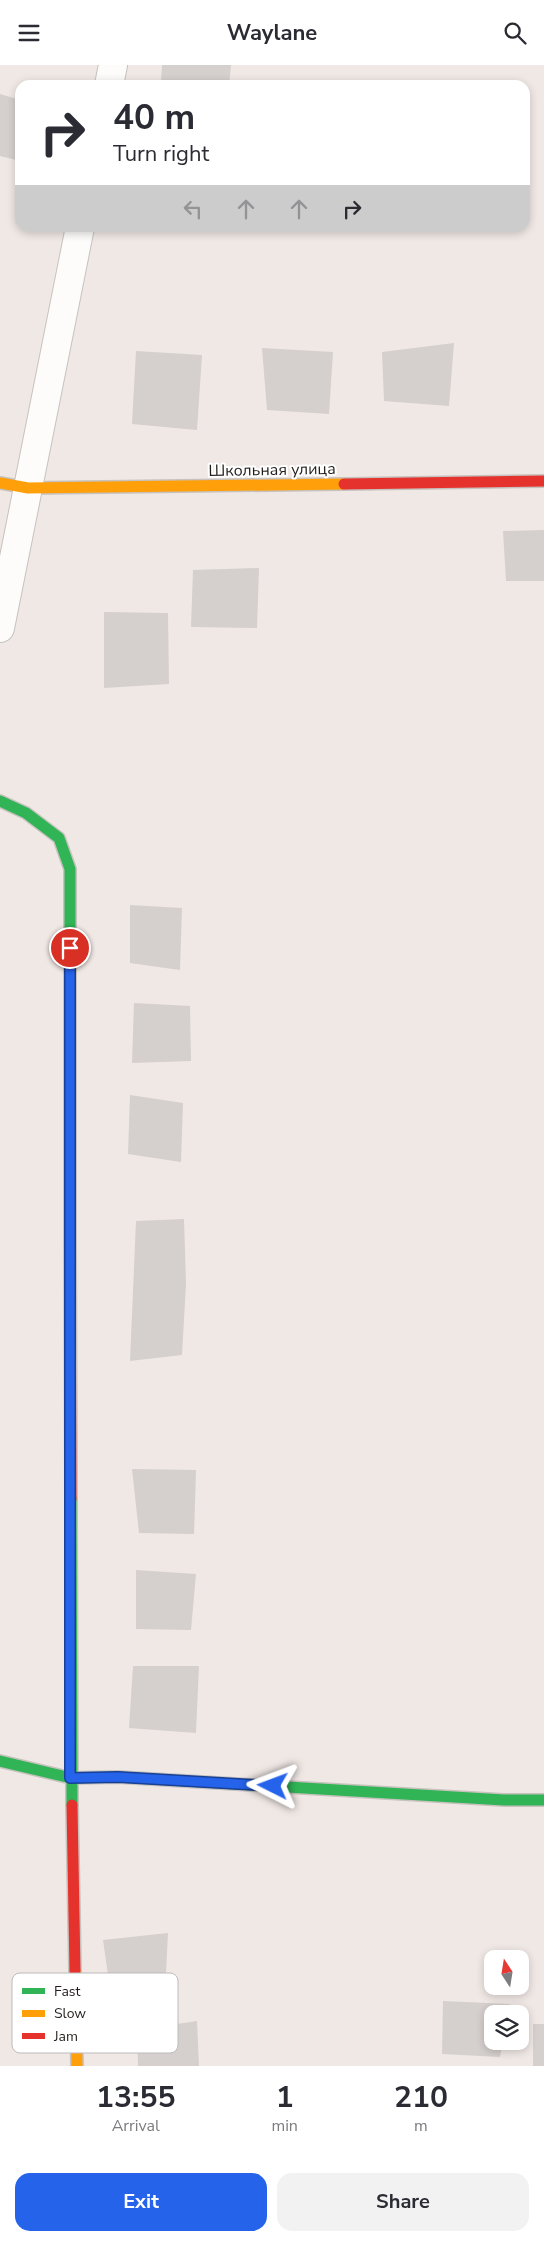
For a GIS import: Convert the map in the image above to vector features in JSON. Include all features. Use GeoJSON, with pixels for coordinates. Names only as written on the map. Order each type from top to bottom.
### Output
{"type":"FeatureCollection","features":[{"type":"Feature","properties":{"kind":"street"},"geometry":{"type":"LineString","coordinates":[[110,80],[113,65]]}},
{"type":"Feature","properties":{"kind":"street"},"geometry":{"type":"LineString","coordinates":[[0,628],[79,232]]}},
{"type":"Feature","properties":{"kind":"street","name":"Школьная улица"},"geometry":{"type":"LineString","coordinates":[[0,483],[28,488],[544,481]]}},
{"type":"Feature","properties":{"kind":"street"},"geometry":{"type":"LineString","coordinates":[[0,801],[26,813],[59,838],[70,869],[70,1778],[75,1973]]}},
{"type":"Feature","properties":{"kind":"street"},"geometry":{"type":"LineString","coordinates":[[0,1761],[70,1778],[118,1777],[504,1800],[544,1800]]}},
{"type":"Feature","properties":{"kind":"street"},"geometry":{"type":"LineString","coordinates":[[77,2053],[77,2066]]}},
{"type":"Feature","properties":{"kind":"building"},"geometry":{"type":"Polygon","coordinates":[[[162,65],[231,65],[230,80],[161,80],[162,65]]]}},
{"type":"Feature","properties":{"kind":"building"},"geometry":{"type":"Polygon","coordinates":[[[0,94],[15,98],[15,160],[0,156],[0,94]]]}},
{"type":"Feature","properties":{"kind":"building"},"geometry":{"type":"Polygon","coordinates":[[[454,343],[449,406],[384,401],[382,352],[454,343]]]}},
{"type":"Feature","properties":{"kind":"building"},"geometry":{"type":"Polygon","coordinates":[[[262,348],[333,352],[329,414],[267,410],[262,348]]]}},
{"type":"Feature","properties":{"kind":"building"},"geometry":{"type":"Polygon","coordinates":[[[136,351],[202,355],[197,430],[132,424],[136,351]]]}},
{"type":"Feature","properties":{"kind":"building"},"geometry":{"type":"Polygon","coordinates":[[[544,530],[544,581],[506,581],[503,531],[544,530]]]}},
{"type":"Feature","properties":{"kind":"building"},"geometry":{"type":"Polygon","coordinates":[[[259,568],[257,628],[191,627],[193,570],[259,568]]]}},
{"type":"Feature","properties":{"kind":"building"},"geometry":{"type":"Polygon","coordinates":[[[104,612],[168,613],[169,684],[104,688],[104,612]]]}},
{"type":"Feature","properties":{"kind":"building"},"geometry":{"type":"Polygon","coordinates":[[[130,905],[182,908],[180,970],[130,963],[130,905]]]}},
{"type":"Feature","properties":{"kind":"building"},"geometry":{"type":"Polygon","coordinates":[[[134,1003],[190,1006],[191,1061],[132,1063],[134,1003]]]}},
{"type":"Feature","properties":{"kind":"building"},"geometry":{"type":"Polygon","coordinates":[[[130,1095],[183,1103],[181,1162],[128,1154],[130,1095]]]}},
{"type":"Feature","properties":{"kind":"building"},"geometry":{"type":"Polygon","coordinates":[[[184,1219],[186,1284],[182,1355],[130,1361],[136,1221],[184,1219]]]}},
{"type":"Feature","properties":{"kind":"building"},"geometry":{"type":"Polygon","coordinates":[[[132,1469],[196,1470],[194,1534],[139,1533],[132,1469]]]}},
{"type":"Feature","properties":{"kind":"building"},"geometry":{"type":"Polygon","coordinates":[[[136,1570],[196,1574],[191,1630],[136,1629],[136,1570]]]}},
{"type":"Feature","properties":{"kind":"building"},"geometry":{"type":"Polygon","coordinates":[[[133,1666],[199,1666],[196,1733],[129,1728],[133,1666]]]}},
{"type":"Feature","properties":{"kind":"building"},"geometry":{"type":"Polygon","coordinates":[[[168,1933],[166,1973],[108,1973],[103,1940],[168,1933]]]}},
{"type":"Feature","properties":{"kind":"building"},"geometry":{"type":"Polygon","coordinates":[[[443,2001],[510,2004],[484,2005],[484,2050],[501,2050],[500,2057],[442,2054],[443,2001]]]}},
{"type":"Feature","properties":{"kind":"building"},"geometry":{"type":"Polygon","coordinates":[[[197,2021],[199,2066],[138,2066],[138,2053],[178,2053],[178,2024],[197,2021]]]}},
{"type":"Feature","properties":{"kind":"building"},"geometry":{"type":"Polygon","coordinates":[[[533,2024],[544,2024],[544,2066],[533,2066],[533,2024]]]}},
{"type":"Feature","properties":{"kind":"traffic: fast"},"geometry":{"type":"LineString","coordinates":[[0,801],[26,813],[59,838],[70,869],[70,1238]]}},
{"type":"Feature","properties":{"kind":"traffic: fast"},"geometry":{"type":"LineString","coordinates":[[71,1499],[72,1805]]}},
{"type":"Feature","properties":{"kind":"traffic: fast"},"geometry":{"type":"LineString","coordinates":[[0,1761],[71,1778],[118,1777],[504,1800],[544,1800]]}},
{"type":"Feature","properties":{"kind":"traffic: slow"},"geometry":{"type":"LineString","coordinates":[[0,483],[28,488],[344,484]]}},
{"type":"Feature","properties":{"kind":"traffic: slow"},"geometry":{"type":"LineString","coordinates":[[77,2053],[77,2066]]}},
{"type":"Feature","properties":{"kind":"traffic: jam"},"geometry":{"type":"LineString","coordinates":[[344,484],[544,481]]}},
{"type":"Feature","properties":{"kind":"traffic: jam"},"geometry":{"type":"LineString","coordinates":[[70,1238],[71,1499]]}},
{"type":"Feature","properties":{"kind":"traffic: jam"},"geometry":{"type":"LineString","coordinates":[[72,1805],[75,1971]]}},
{"type":"Feature","properties":{"kind":"route"},"geometry":{"type":"LineString","coordinates":[[70,948],[70,1778],[118,1777],[273,1786]]}}]}
